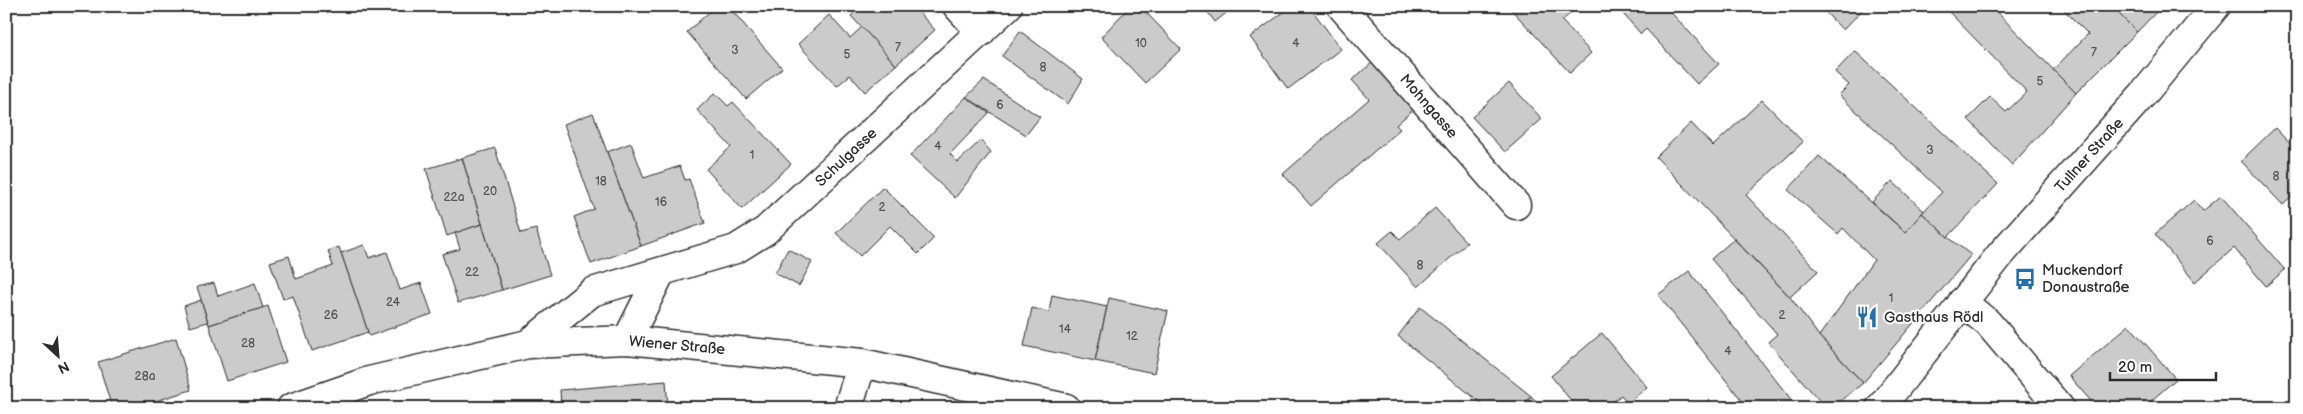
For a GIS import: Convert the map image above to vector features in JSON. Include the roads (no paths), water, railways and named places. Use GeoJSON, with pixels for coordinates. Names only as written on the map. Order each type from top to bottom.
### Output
{"type":"FeatureCollection","features":[{"type":"Feature","properties":{"kind":"main road"},"geometry":{"type":"LineString","coordinates":[[957,6],[981,32]]}},
{"type":"Feature","properties":{"kind":"main road","name":"Schulgasse"},"geometry":{"type":"LineString","coordinates":[[528,344],[592,292],[736,250],[765,231],[1008,6]]}},
{"type":"Feature","properties":{"kind":"main road","name":"Mohngasse"},"geometry":{"type":"LineString","coordinates":[[1341,6],[1516,205]]}},
{"type":"Feature","properties":{"kind":"main road","name":"Tullner Straße"},"geometry":{"type":"LineString","coordinates":[[1962,302],[2007,248],[2145,92],[2216,6]]}},
{"type":"Feature","properties":{"kind":"main road"},"geometry":{"type":"LineString","coordinates":[[627,340],[661,272]]}},
{"type":"Feature","properties":{"kind":"main road"},"geometry":{"type":"LineString","coordinates":[[1880,408],[1962,302],[1988,323],[2060,408]]}},
{"type":"Feature","properties":{"kind":"main road","name":"Wiener Straße"},"geometry":{"type":"LineString","coordinates":[[291,408],[369,381],[528,344],[627,340],[862,363],[1066,408]]}},
{"type":"Feature","properties":{"kind":"main road"},"geometry":{"type":"LineString","coordinates":[[848,408],[862,363]]}},
{"type":"Feature","properties":{"kind":"place","name":"Muckendorf Donaustraße"},"geometry":{"type":"Point","coordinates":[2025,279]}},
{"type":"Feature","properties":{"kind":"place","name":"Gasthaus Rödl"},"geometry":{"type":"Point","coordinates":[1867,317]}}]}
